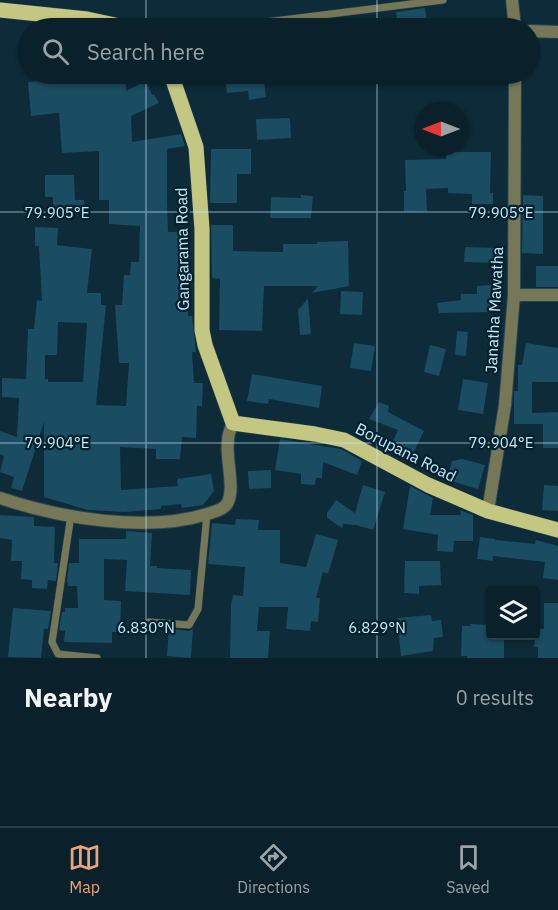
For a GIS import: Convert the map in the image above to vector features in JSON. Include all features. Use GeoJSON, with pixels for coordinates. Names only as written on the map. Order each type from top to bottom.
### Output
{"type":"FeatureCollection","features":[{"type":"Feature","properties":{"kind":"main road"},"geometry":{"type":"LineString","coordinates":[[0,10],[77,18]]}},
{"type":"Feature","properties":{"kind":"main road","name":"Gangarama Road"},"geometry":{"type":"LineString","coordinates":[[174,84],[196,147],[202,229],[202,330],[205,345],[233,423]]}},
{"type":"Feature","properties":{"kind":"main road","name":"Borupana Road"},"geometry":{"type":"LineString","coordinates":[[233,423],[344,440],[428,484],[488,511],[558,530]]}},
{"type":"Feature","properties":{"kind":"street"},"geometry":{"type":"LineString","coordinates":[[512,0],[513,18]]}},
{"type":"Feature","properties":{"kind":"street"},"geometry":{"type":"LineString","coordinates":[[540,31],[558,32]]}},
{"type":"Feature","properties":{"kind":"street","name":"Janatha Mawatha"},"geometry":{"type":"LineString","coordinates":[[488,511],[505,405],[514,295],[515,84]]}},
{"type":"Feature","properties":{"kind":"street"},"geometry":{"type":"LineString","coordinates":[[514,295],[558,295]]}},
{"type":"Feature","properties":{"kind":"street"},"geometry":{"type":"LineString","coordinates":[[0,498],[33,509],[128,524],[187,520],[207,514],[227,504],[230,490],[227,441],[233,423]]}},
{"type":"Feature","properties":{"kind":"lane"},"geometry":{"type":"LineString","coordinates":[[298,18],[443,0]]}},
{"type":"Feature","properties":{"kind":"lane"},"geometry":{"type":"LineString","coordinates":[[149,622],[189,625],[198,609],[207,514]]}},
{"type":"Feature","properties":{"kind":"lane"},"geometry":{"type":"LineString","coordinates":[[70,515],[52,642],[58,654],[97,658]]}},
{"type":"Feature","properties":{"kind":"building"},"geometry":{"type":"Polygon","coordinates":[[[425,8],[426,18],[397,18],[396,12],[425,8]]]}},
{"type":"Feature","properties":{"kind":"building"},"geometry":{"type":"Polygon","coordinates":[[[28,84],[125,84],[126,91],[140,84],[147,84],[159,103],[131,116],[132,142],[181,134],[185,146],[167,149],[168,232],[182,232],[182,277],[191,277],[190,289],[188,289],[188,316],[192,316],[196,352],[192,352],[194,383],[203,383],[202,406],[197,406],[196,438],[182,437],[180,459],[156,459],[156,449],[120,447],[121,490],[178,486],[177,479],[211,474],[214,491],[203,505],[182,508],[181,504],[161,506],[161,509],[124,512],[88,510],[44,497],[44,422],[22,491],[11,488],[14,477],[0,472],[4,456],[0,454],[0,431],[17,437],[19,398],[2,397],[2,378],[26,379],[28,329],[34,329],[37,300],[42,301],[39,246],[35,246],[35,227],[58,228],[57,245],[92,249],[87,293],[101,293],[101,305],[106,305],[96,405],[126,406],[129,363],[119,363],[115,305],[122,305],[124,275],[130,275],[131,262],[139,262],[140,226],[109,224],[109,200],[99,200],[99,151],[62,153],[59,113],[31,116],[28,84]],[[58,322],[57,355],[45,355],[45,379],[48,379],[48,382],[83,382],[87,323],[58,322]]]}},
{"type":"Feature","properties":{"kind":"building"},"geometry":{"type":"Polygon","coordinates":[[[226,84],[264,84],[266,97],[249,100],[248,91],[227,93],[226,84]]]}},
{"type":"Feature","properties":{"kind":"building"},"geometry":{"type":"Polygon","coordinates":[[[290,118],[291,138],[257,140],[256,119],[290,118]]]}},
{"type":"Feature","properties":{"kind":"building"},"geometry":{"type":"Polygon","coordinates":[[[211,149],[251,149],[251,174],[237,174],[237,203],[210,203],[211,149]]]}},
{"type":"Feature","properties":{"kind":"building"},"geometry":{"type":"Polygon","coordinates":[[[468,152],[491,152],[490,193],[493,193],[493,204],[472,204],[472,194],[448,193],[448,188],[426,189],[427,211],[404,212],[405,160],[446,159],[446,156],[468,156],[468,152]]]}},
{"type":"Feature","properties":{"kind":"building"},"geometry":{"type":"Polygon","coordinates":[[[45,175],[74,175],[75,200],[84,200],[85,213],[53,214],[53,197],[45,197],[45,175]]]}},
{"type":"Feature","properties":{"kind":"building"},"geometry":{"type":"Polygon","coordinates":[[[301,195],[313,196],[311,218],[270,218],[271,197],[301,198],[301,195]]]}},
{"type":"Feature","properties":{"kind":"building"},"geometry":{"type":"Polygon","coordinates":[[[523,195],[543,196],[543,254],[522,253],[523,195]]]}},
{"type":"Feature","properties":{"kind":"building"},"geometry":{"type":"Polygon","coordinates":[[[211,225],[233,225],[233,251],[283,252],[283,244],[348,241],[349,286],[312,293],[318,286],[264,286],[262,331],[219,330],[220,279],[212,278],[211,225]]]}},
{"type":"Feature","properties":{"kind":"building"},"geometry":{"type":"Polygon","coordinates":[[[465,247],[498,248],[497,263],[464,262],[465,247]]]}},
{"type":"Feature","properties":{"kind":"building"},"geometry":{"type":"Polygon","coordinates":[[[536,266],[558,266],[558,287],[536,287],[536,266]]]}},
{"type":"Feature","properties":{"kind":"building"},"geometry":{"type":"Polygon","coordinates":[[[491,285],[492,312],[439,313],[437,303],[461,300],[461,294],[477,294],[477,286],[491,285]]]}},
{"type":"Feature","properties":{"kind":"building"},"geometry":{"type":"Polygon","coordinates":[[[341,291],[363,292],[362,315],[340,314],[341,291]]]}},
{"type":"Feature","properties":{"kind":"building"},"geometry":{"type":"Polygon","coordinates":[[[308,298],[311,334],[300,335],[298,310],[308,298]]]}},
{"type":"Feature","properties":{"kind":"building"},"geometry":{"type":"Polygon","coordinates":[[[457,331],[468,332],[466,356],[455,355],[457,331]]]}},
{"type":"Feature","properties":{"kind":"building"},"geometry":{"type":"Polygon","coordinates":[[[354,343],[375,346],[371,371],[350,368],[354,343]]]}},
{"type":"Feature","properties":{"kind":"building"},"geometry":{"type":"Polygon","coordinates":[[[526,343],[558,348],[558,382],[532,382],[532,413],[558,412],[558,448],[543,448],[543,424],[514,424],[514,391],[518,391],[518,365],[522,365],[526,343]]]}},
{"type":"Feature","properties":{"kind":"building"},"geometry":{"type":"Polygon","coordinates":[[[430,345],[446,349],[439,376],[424,372],[430,345]]]}},
{"type":"Feature","properties":{"kind":"building"},"geometry":{"type":"Polygon","coordinates":[[[252,374],[322,386],[319,408],[269,399],[268,404],[247,401],[252,374]]]}},
{"type":"Feature","properties":{"kind":"building"},"geometry":{"type":"Polygon","coordinates":[[[463,379],[488,383],[483,414],[458,410],[463,379]]]}},
{"type":"Feature","properties":{"kind":"building"},"geometry":{"type":"Polygon","coordinates":[[[379,402],[389,406],[388,412],[424,431],[413,454],[392,443],[398,430],[369,419],[379,402]]]}},
{"type":"Feature","properties":{"kind":"building"},"geometry":{"type":"Polygon","coordinates":[[[280,439],[341,449],[362,461],[357,475],[323,462],[322,478],[316,478],[315,485],[301,484],[301,474],[275,470],[280,439]]]}},
{"type":"Feature","properties":{"kind":"building"},"geometry":{"type":"Polygon","coordinates":[[[462,459],[485,465],[478,489],[447,480],[452,461],[462,459]]]}},
{"type":"Feature","properties":{"kind":"building"},"geometry":{"type":"Polygon","coordinates":[[[271,470],[271,488],[249,489],[248,471],[271,470]]]}},
{"type":"Feature","properties":{"kind":"building"},"geometry":{"type":"Polygon","coordinates":[[[363,485],[385,492],[373,530],[343,524],[342,528],[327,518],[327,513],[336,500],[355,513],[363,485]]]}},
{"type":"Feature","properties":{"kind":"building"},"geometry":{"type":"Polygon","coordinates":[[[544,485],[558,486],[558,511],[542,510],[544,485]]]}},
{"type":"Feature","properties":{"kind":"building"},"geometry":{"type":"Polygon","coordinates":[[[410,486],[433,498],[430,515],[461,515],[460,510],[473,515],[473,541],[454,541],[453,552],[437,551],[438,535],[403,529],[410,486]]]}},
{"type":"Feature","properties":{"kind":"building"},"geometry":{"type":"Polygon","coordinates":[[[0,515],[34,517],[34,526],[55,527],[54,563],[58,563],[56,581],[48,580],[47,589],[32,588],[32,580],[21,579],[22,561],[11,561],[12,540],[0,538],[0,515]]]}},
{"type":"Feature","properties":{"kind":"building"},"geometry":{"type":"Polygon","coordinates":[[[236,519],[259,520],[258,530],[280,530],[280,563],[306,567],[316,534],[338,540],[328,574],[323,572],[316,598],[320,598],[318,622],[311,621],[310,631],[286,629],[288,607],[259,607],[257,631],[270,631],[268,658],[230,658],[231,605],[233,595],[243,596],[245,567],[208,564],[212,523],[235,525],[236,519]]]}},
{"type":"Feature","properties":{"kind":"building"},"geometry":{"type":"Polygon","coordinates":[[[126,531],[152,533],[150,566],[191,570],[190,595],[125,591],[127,560],[104,559],[104,600],[121,601],[120,632],[112,632],[112,643],[64,642],[65,631],[59,630],[62,612],[65,612],[65,608],[78,608],[77,586],[68,586],[67,581],[69,563],[79,563],[79,539],[126,539],[126,531]]]}},
{"type":"Feature","properties":{"kind":"building"},"geometry":{"type":"Polygon","coordinates":[[[480,537],[535,544],[536,540],[558,546],[558,580],[543,578],[545,562],[493,556],[493,561],[477,559],[480,537]]]}},
{"type":"Feature","properties":{"kind":"building"},"geometry":{"type":"Polygon","coordinates":[[[405,561],[440,561],[441,585],[419,586],[419,594],[404,593],[405,561]]]}},
{"type":"Feature","properties":{"kind":"building"},"geometry":{"type":"Polygon","coordinates":[[[544,603],[558,603],[558,658],[538,658],[538,647],[534,647],[535,640],[540,640],[540,629],[544,629],[544,603]]]}},
{"type":"Feature","properties":{"kind":"building"},"geometry":{"type":"Polygon","coordinates":[[[13,608],[51,611],[48,629],[44,629],[41,658],[8,657],[13,608]]]}},
{"type":"Feature","properties":{"kind":"building"},"geometry":{"type":"Polygon","coordinates":[[[431,615],[432,621],[441,620],[443,637],[434,638],[433,651],[401,656],[397,618],[431,615]]]}},
{"type":"Feature","properties":{"kind":"building"},"geometry":{"type":"Polygon","coordinates":[[[470,624],[486,625],[486,640],[504,640],[504,658],[461,656],[462,626],[470,626],[470,624]]]}},
{"type":"Feature","properties":{"kind":"building"},"geometry":{"type":"Polygon","coordinates":[[[169,629],[189,631],[193,629],[191,658],[167,656],[169,629]]]}}]}
